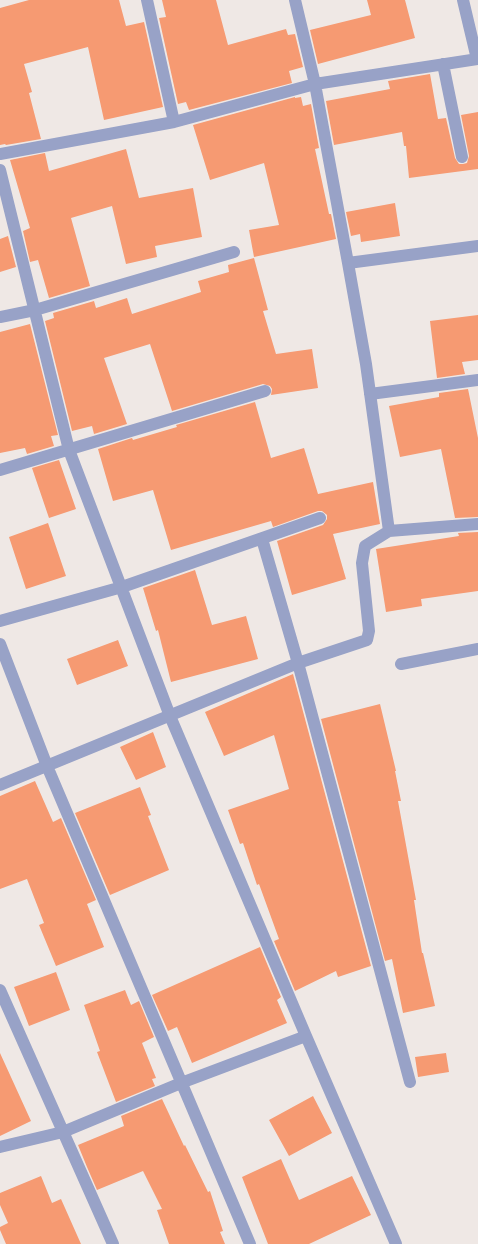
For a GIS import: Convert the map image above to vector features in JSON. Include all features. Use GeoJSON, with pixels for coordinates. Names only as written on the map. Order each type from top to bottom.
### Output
{"type":"FeatureCollection","features":[{"type":"Feature","properties":{"kind":"street"},"geometry":{"type":"LineString","coordinates":[[147,0],[174,122]]}},
{"type":"Feature","properties":{"kind":"street"},"geometry":{"type":"LineString","coordinates":[[295,0],[315,84],[348,263],[370,394],[390,531]]}},
{"type":"Feature","properties":{"kind":"street"},"geometry":{"type":"LineString","coordinates":[[0,154],[174,122],[315,84],[477,59],[463,0]]}},
{"type":"Feature","properties":{"kind":"street"},"geometry":{"type":"LineString","coordinates":[[443,64],[462,157]]}},
{"type":"Feature","properties":{"kind":"street"},"geometry":{"type":"LineString","coordinates":[[0,170],[69,450],[170,716],[396,1244]]}},
{"type":"Feature","properties":{"kind":"street"},"geometry":{"type":"LineString","coordinates":[[348,263],[478,246]]}},
{"type":"Feature","properties":{"kind":"street"},"geometry":{"type":"LineString","coordinates":[[0,317],[35,310],[234,252]]}},
{"type":"Feature","properties":{"kind":"street"},"geometry":{"type":"LineString","coordinates":[[370,394],[478,380]]}},
{"type":"Feature","properties":{"kind":"street"},"geometry":{"type":"LineString","coordinates":[[0,470],[265,391]]}},
{"type":"Feature","properties":{"kind":"street"},"geometry":{"type":"LineString","coordinates":[[0,621],[122,587],[320,518]]}},
{"type":"Feature","properties":{"kind":"street"},"geometry":{"type":"LineString","coordinates":[[0,785],[298,663],[367,640],[369,631],[362,562],[365,546],[390,531],[478,524]]}},
{"type":"Feature","properties":{"kind":"street"},"geometry":{"type":"LineString","coordinates":[[262,539],[298,663],[410,1082]]}},
{"type":"Feature","properties":{"kind":"street"},"geometry":{"type":"LineString","coordinates":[[0,644],[47,766],[250,1244]]}},
{"type":"Feature","properties":{"kind":"street"},"geometry":{"type":"LineString","coordinates":[[401,664],[478,649]]}},
{"type":"Feature","properties":{"kind":"street"},"geometry":{"type":"LineString","coordinates":[[0,990],[113,1244]]}},
{"type":"Feature","properties":{"kind":"street"},"geometry":{"type":"LineString","coordinates":[[0,1147],[63,1132],[181,1083],[306,1036]]}},
{"type":"Feature","properties":{"kind":"building"},"geometry":{"type":"Polygon","coordinates":[[[29,0],[119,0],[126,26],[144,22],[163,107],[104,120],[88,47],[24,64],[32,92],[29,93],[41,139],[0,145],[0,8],[29,0]]]}},
{"type":"Feature","properties":{"kind":"building"},"geometry":{"type":"Polygon","coordinates":[[[162,0],[216,0],[228,45],[286,29],[288,35],[295,34],[303,67],[289,71],[292,83],[189,110],[186,102],[178,104],[159,18],[166,17],[162,0]]]}},
{"type":"Feature","properties":{"kind":"building"},"geometry":{"type":"Polygon","coordinates":[[[367,0],[405,0],[415,38],[318,64],[310,30],[371,15],[367,0]]]}},
{"type":"Feature","properties":{"kind":"building"},"geometry":{"type":"Polygon","coordinates":[[[430,74],[438,119],[446,118],[455,158],[459,164],[467,163],[469,156],[461,115],[478,112],[478,169],[409,178],[406,146],[404,146],[402,132],[334,145],[326,101],[390,89],[388,81],[430,74]]]}},
{"type":"Feature","properties":{"kind":"building"},"geometry":{"type":"Polygon","coordinates":[[[295,97],[301,97],[303,106],[311,104],[319,148],[315,149],[336,239],[254,257],[249,230],[279,225],[264,163],[210,180],[193,125],[295,97]]]}},
{"type":"Feature","properties":{"kind":"building"},"geometry":{"type":"Polygon","coordinates":[[[126,149],[139,198],[193,188],[202,237],[155,246],[157,257],[126,264],[112,206],[71,218],[90,286],[49,298],[38,260],[30,262],[23,231],[30,228],[10,160],[45,153],[49,171],[126,149]]]}},
{"type":"Feature","properties":{"kind":"building"},"geometry":{"type":"Polygon","coordinates":[[[395,203],[400,236],[361,242],[360,234],[351,236],[346,212],[395,203]]]}},
{"type":"Feature","properties":{"kind":"building"},"geometry":{"type":"Polygon","coordinates":[[[8,236],[16,267],[0,272],[0,239],[8,236]]]}},
{"type":"Feature","properties":{"kind":"building"},"geometry":{"type":"Polygon","coordinates":[[[254,258],[268,310],[263,311],[276,354],[312,349],[318,388],[271,395],[272,389],[270,386],[263,384],[172,411],[150,344],[104,358],[127,424],[94,434],[92,426],[72,431],[45,321],[54,318],[53,313],[94,301],[96,308],[127,298],[132,314],[201,292],[198,281],[229,272],[228,265],[254,258]]]}},
{"type":"Feature","properties":{"kind":"building"},"geometry":{"type":"Polygon","coordinates":[[[478,315],[478,360],[462,362],[465,374],[437,378],[430,321],[478,315]]]}},
{"type":"Feature","properties":{"kind":"building"},"geometry":{"type":"Polygon","coordinates":[[[30,324],[58,435],[51,436],[54,446],[27,454],[25,448],[0,453],[0,332],[30,324]]]}},
{"type":"Feature","properties":{"kind":"building"},"geometry":{"type":"Polygon","coordinates":[[[468,389],[478,438],[478,517],[455,518],[441,449],[400,457],[389,406],[439,397],[439,393],[468,389]]]}},
{"type":"Feature","properties":{"kind":"building"},"geometry":{"type":"Polygon","coordinates":[[[255,402],[271,458],[304,448],[318,494],[373,482],[380,524],[333,534],[346,579],[292,595],[277,541],[323,525],[327,519],[327,515],[322,511],[318,511],[273,527],[271,521],[171,550],[153,490],[113,501],[98,449],[132,438],[133,440],[177,427],[176,425],[255,402]]]}},
{"type":"Feature","properties":{"kind":"building"},"geometry":{"type":"Polygon","coordinates":[[[59,460],[76,509],[49,518],[32,468],[59,460]]]}},
{"type":"Feature","properties":{"kind":"building"},"geometry":{"type":"Polygon","coordinates":[[[48,523],[66,576],[26,589],[9,537],[48,523]]]}},
{"type":"Feature","properties":{"kind":"building"},"geometry":{"type":"Polygon","coordinates":[[[478,532],[478,591],[421,599],[422,606],[386,612],[376,549],[459,536],[458,533],[478,532]]]}},
{"type":"Feature","properties":{"kind":"building"},"geometry":{"type":"Polygon","coordinates":[[[195,570],[212,625],[246,616],[258,659],[171,682],[158,630],[156,631],[143,588],[195,570]]]}},
{"type":"Feature","properties":{"kind":"building"},"geometry":{"type":"Polygon","coordinates":[[[118,640],[128,666],[77,685],[67,659],[118,640]]]}},
{"type":"Feature","properties":{"kind":"building"},"geometry":{"type":"Polygon","coordinates":[[[293,674],[371,966],[338,977],[336,971],[295,991],[274,941],[279,939],[259,884],[257,885],[243,843],[240,844],[228,810],[289,789],[274,735],[224,756],[205,712],[293,674]]]}},
{"type":"Feature","properties":{"kind":"building"},"geometry":{"type":"Polygon","coordinates":[[[380,704],[396,771],[401,801],[398,801],[416,900],[414,900],[422,953],[435,1006],[403,1013],[392,959],[385,961],[321,719],[380,704]]]}},
{"type":"Feature","properties":{"kind":"building"},"geometry":{"type":"Polygon","coordinates":[[[153,732],[166,767],[136,780],[120,747],[153,732]]]}},
{"type":"Feature","properties":{"kind":"building"},"geometry":{"type":"Polygon","coordinates":[[[35,781],[53,822],[61,818],[96,900],[87,904],[104,947],[56,966],[39,925],[44,923],[27,879],[0,889],[0,796],[35,781]]]}},
{"type":"Feature","properties":{"kind":"building"},"geometry":{"type":"Polygon","coordinates":[[[140,787],[151,815],[148,816],[169,870],[110,895],[75,813],[140,787]]]}},
{"type":"Feature","properties":{"kind":"building"},"geometry":{"type":"Polygon","coordinates":[[[260,947],[281,997],[277,1000],[287,1023],[192,1063],[177,1027],[168,1031],[152,995],[260,947]]]}},
{"type":"Feature","properties":{"kind":"building"},"geometry":{"type":"Polygon","coordinates":[[[56,972],[70,1010],[29,1026],[14,987],[56,972]]]}},
{"type":"Feature","properties":{"kind":"building"},"geometry":{"type":"Polygon","coordinates":[[[125,990],[131,1005],[139,1001],[154,1037],[142,1043],[156,1078],[152,1079],[155,1086],[116,1102],[97,1052],[100,1051],[84,1005],[125,990]]]}},
{"type":"Feature","properties":{"kind":"building"},"geometry":{"type":"Polygon","coordinates":[[[0,1053],[31,1121],[0,1136],[0,1053]]]}},
{"type":"Feature","properties":{"kind":"building"},"geometry":{"type":"Polygon","coordinates":[[[446,1053],[449,1072],[418,1077],[415,1057],[446,1053]]]}},
{"type":"Feature","properties":{"kind":"building"},"geometry":{"type":"Polygon","coordinates":[[[313,1096],[332,1133],[289,1156],[269,1120],[313,1096]]]}},
{"type":"Feature","properties":{"kind":"building"},"geometry":{"type":"Polygon","coordinates":[[[162,1099],[208,1192],[210,1191],[223,1231],[220,1232],[225,1244],[169,1244],[157,1210],[162,1209],[143,1171],[97,1190],[87,1167],[78,1145],[124,1126],[121,1116],[162,1099]]]}},
{"type":"Feature","properties":{"kind":"building"},"geometry":{"type":"Polygon","coordinates":[[[281,1159],[299,1200],[352,1176],[371,1215],[309,1244],[268,1244],[242,1177],[281,1159]]]}},
{"type":"Feature","properties":{"kind":"building"},"geometry":{"type":"Polygon","coordinates":[[[41,1176],[52,1203],[61,1199],[81,1244],[6,1244],[0,1227],[8,1223],[0,1205],[0,1193],[41,1176]]]}}]}
